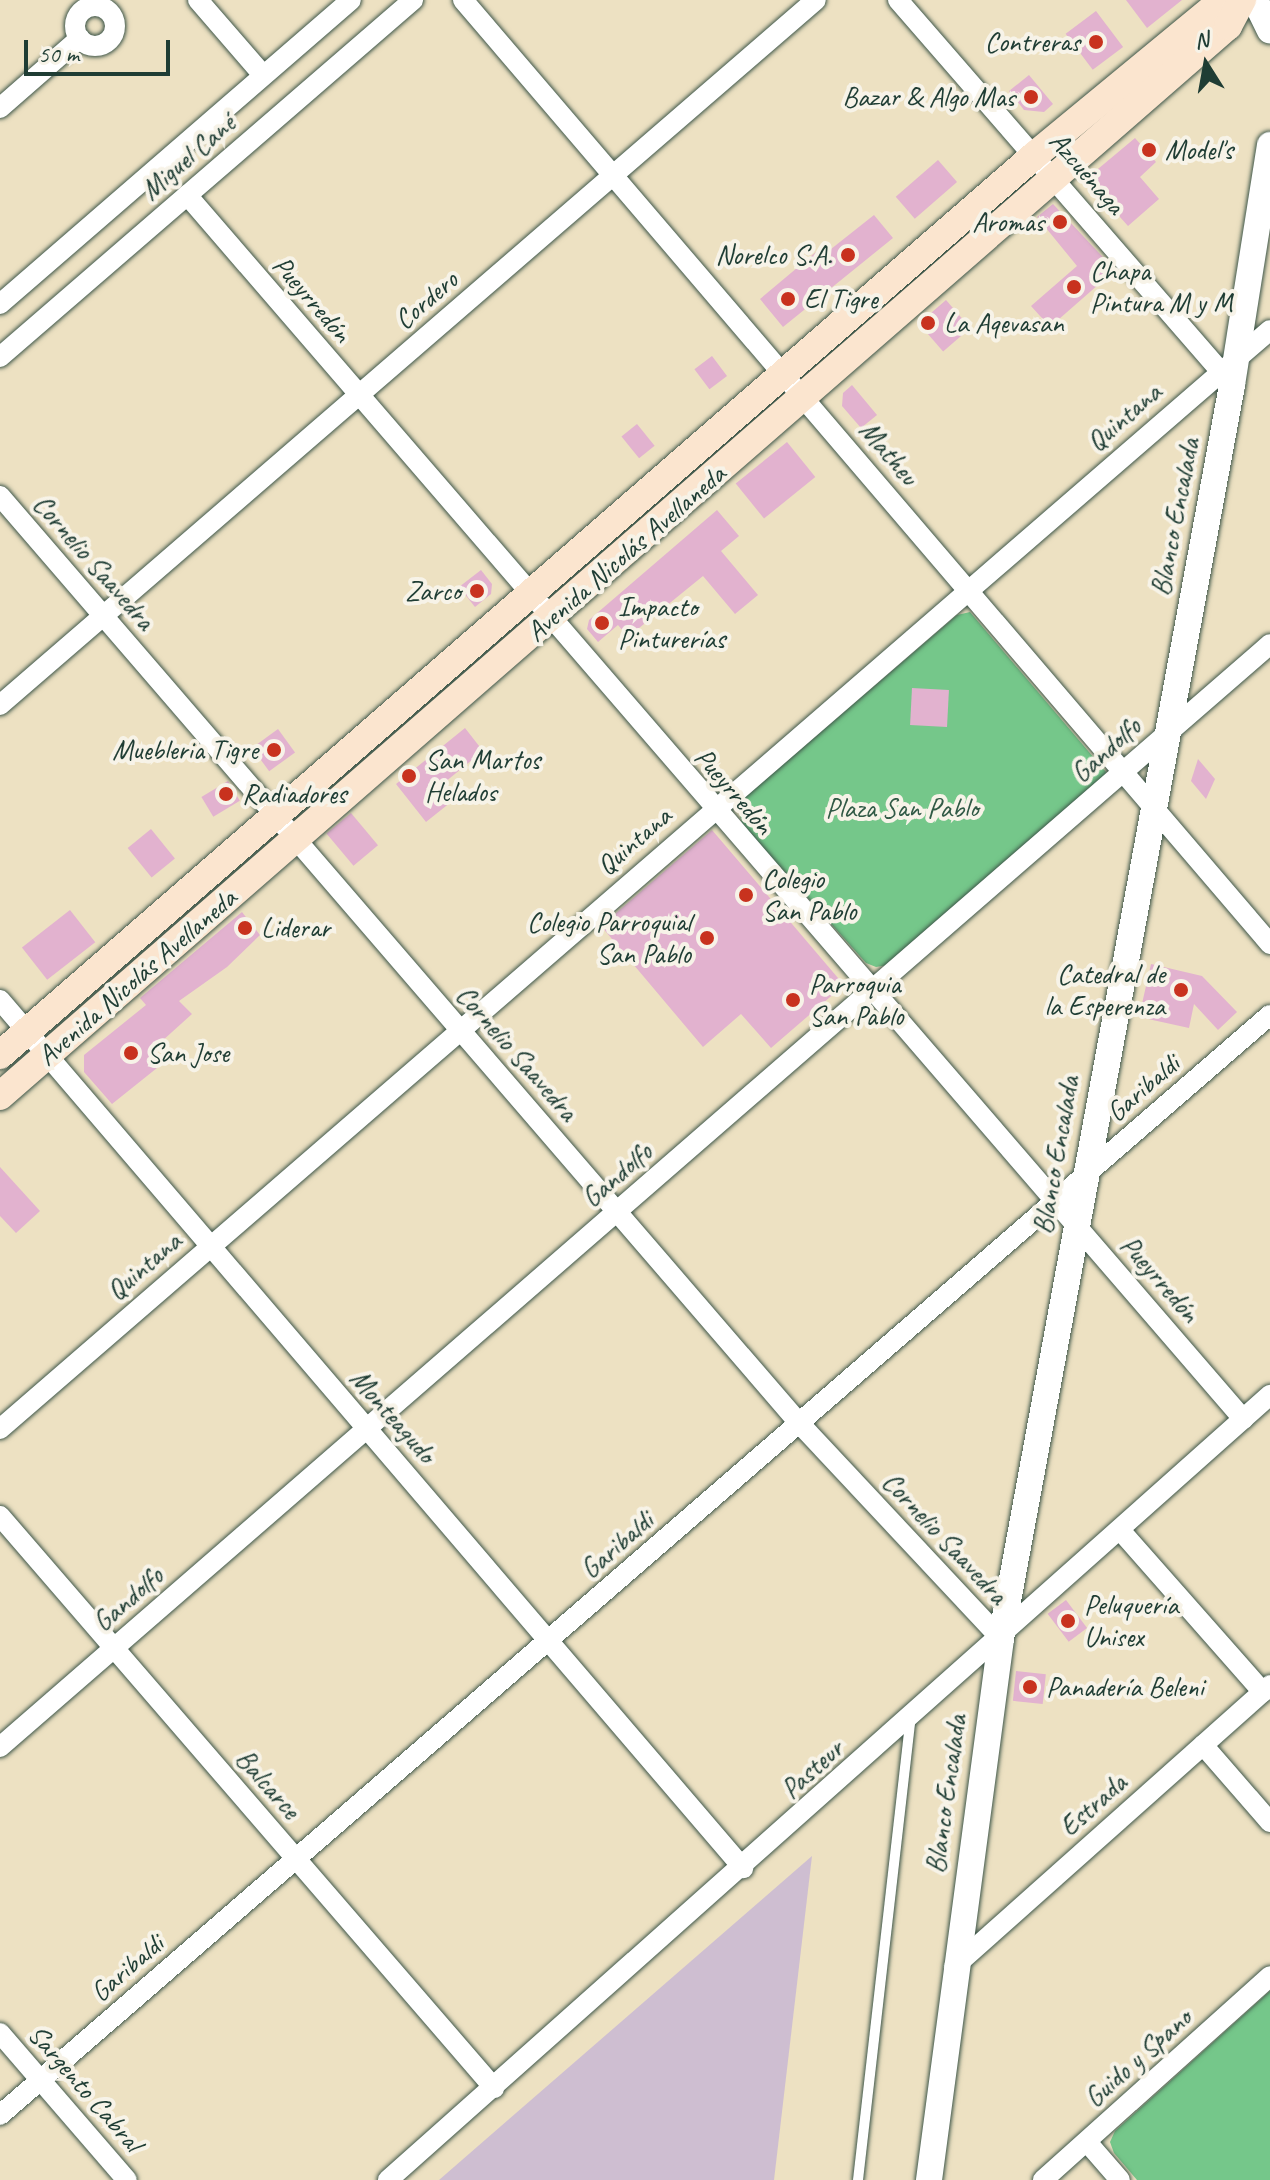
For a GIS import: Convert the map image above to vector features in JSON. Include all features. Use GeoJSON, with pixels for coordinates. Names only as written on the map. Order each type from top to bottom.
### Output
{"type":"FeatureCollection","features":[{"type":"Feature","properties":{"kind":"main road","name":"Avenida Nicolás Avellaneda"},"geometry":{"type":"LineString","coordinates":[[0,1055],[1035,155],[1223,0]]}},
{"type":"Feature","properties":{"kind":"main road","name":"Avenida Nicolás Avellaneda"},"geometry":{"type":"LineString","coordinates":[[0,1096],[550,620],[1228,26],[1242,0]]}},
{"type":"Feature","properties":{"kind":"street"},"geometry":{"type":"LineString","coordinates":[[198,0],[263,75]]}},
{"type":"Feature","properties":{"kind":"street"},"geometry":{"type":"LineString","coordinates":[[0,304],[351,0]]}},
{"type":"Feature","properties":{"kind":"street","name":"Miguel Cané"},"geometry":{"type":"LineString","coordinates":[[0,357],[413,0]]}},
{"type":"Feature","properties":{"kind":"street","name":"Matheu"},"geometry":{"type":"LineString","coordinates":[[463,0],[1270,944]]}},
{"type":"Feature","properties":{"kind":"street","name":"Cordero"},"geometry":{"type":"LineString","coordinates":[[0,705],[816,0]]}},
{"type":"Feature","properties":{"kind":"street","name":"Azcuénaga"},"geometry":{"type":"LineString","coordinates":[[898,0],[1230,371]]}},
{"type":"Feature","properties":{"kind":"street"},"geometry":{"type":"LineString","coordinates":[[1255,0],[1270,31]]}},
{"type":"Feature","properties":{"kind":"street"},"geometry":{"type":"LineString","coordinates":[[0,108],[80,38]]}},
{"type":"Feature","properties":{"kind":"street","name":"Blanco Encalada"},"geometry":{"type":"LineString","coordinates":[[929,2180],[954,1967],[1001,1639],[1167,732],[1270,145]]}},
{"type":"Feature","properties":{"kind":"street","name":"Pueyrredón"},"geometry":{"type":"LineString","coordinates":[[187,195],[713,810],[874,991],[1243,1419]]}},
{"type":"Feature","properties":{"kind":"street","name":"Quintana"},"geometry":{"type":"LineString","coordinates":[[0,1429],[967,590],[1230,371],[1270,330]]}},
{"type":"Feature","properties":{"kind":"street","name":"Cornelio Saavedra"},"geometry":{"type":"LineString","coordinates":[[0,496],[800,1424],[1001,1639]]}},
{"type":"Feature","properties":{"kind":"street","name":"Gandolfo"},"geometry":{"type":"LineString","coordinates":[[0,1747],[369,1431],[617,1211],[1270,644]]}},
{"type":"Feature","properties":{"kind":"street","name":"Monteagudo"},"geometry":{"type":"LineString","coordinates":[[0,1000],[743,1868]]}},
{"type":"Feature","properties":{"kind":"street","name":"Garibaldi"},"geometry":{"type":"LineString","coordinates":[[0,2115],[1270,1015]]}},
{"type":"Feature","properties":{"kind":"street","name":"Pasteur"},"geometry":{"type":"LineString","coordinates":[[388,2180],[1001,1639],[1270,1395]]}},
{"type":"Feature","properties":{"kind":"street","name":"Balcarce"},"geometry":{"type":"LineString","coordinates":[[0,1516],[494,2088]]}},
{"type":"Feature","properties":{"kind":"street"},"geometry":{"type":"LineString","coordinates":[[1120,1530],[1267,1688]]}},
{"type":"Feature","properties":{"kind":"street","name":"Estrada"},"geometry":{"type":"LineString","coordinates":[[954,1967],[1267,1688]]}},
{"type":"Feature","properties":{"kind":"street"},"geometry":{"type":"LineString","coordinates":[[1203,1745],[1270,1822]]}},
{"type":"Feature","properties":{"kind":"street","name":"Guido y Spano"},"geometry":{"type":"LineString","coordinates":[[1043,2180],[1270,1976]]}},
{"type":"Feature","properties":{"kind":"street","name":"Sargento Cabral"},"geometry":{"type":"LineString","coordinates":[[0,2033],[127,2180]]}},
{"type":"Feature","properties":{"kind":"street"},"geometry":{"type":"LineString","coordinates":[[1087,2142],[1120,2180]]}},
{"type":"Feature","properties":{"kind":"lane"},"geometry":{"type":"LineString","coordinates":[[858,2180],[911,1718]]}},
{"type":"Feature","properties":{"kind":"shaded area"},"geometry":{"type":"Polygon","coordinates":[[[812,1856],[774,2180],[439,2180],[812,1856]]]}},
{"type":"Feature","properties":{"kind":"green space","name":"Plaza San Pablo"},"geometry":{"type":"Polygon","coordinates":[[[970,612],[1106,772],[1103,781],[888,965],[876,967],[866,963],[742,824],[739,811],[744,798],[957,615],[970,612]]]}},
{"type":"Feature","properties":{"kind":"green space"},"geometry":{"type":"Polygon","coordinates":[[[1270,1991],[1270,2180],[1137,2180],[1114,2153],[1110,2142],[1115,2131],[1270,1991]]]}},
{"type":"Feature","properties":{"kind":"building"},"geometry":{"type":"Polygon","coordinates":[[[1126,0],[1182,0],[1147,28],[1126,0]]]}},
{"type":"Feature","properties":{"kind":"building","name":"Contreras"},"geometry":{"type":"Polygon","coordinates":[[[1096,11],[1123,47],[1093,70],[1066,34],[1096,11]]]}},
{"type":"Feature","properties":{"kind":"building","name":"Bazar & Algo Mas"},"geometry":{"type":"Polygon","coordinates":[[[1029,75],[1053,104],[1044,112],[1024,110],[1009,91],[1029,75]]]}},
{"type":"Feature","properties":{"kind":"building"},"geometry":{"type":"Polygon","coordinates":[[[1135,138],[1156,162],[1140,177],[1159,199],[1128,226],[1086,179],[1135,138]]]}},
{"type":"Feature","properties":{"kind":"building"},"geometry":{"type":"Polygon","coordinates":[[[938,160],[957,182],[915,219],[896,197],[938,160]]]}},
{"type":"Feature","properties":{"kind":"building","name":"Chapa Pintura M y M"},"geometry":{"type":"Polygon","coordinates":[[[1053,204],[1115,270],[1050,327],[1031,306],[1077,266],[1037,217],[1053,204]]]}},
{"type":"Feature","properties":{"kind":"building"},"geometry":{"type":"Polygon","coordinates":[[[874,215],[893,238],[783,327],[760,299],[822,247],[826,253],[874,215]]]}},
{"type":"Feature","properties":{"kind":"building"},"geometry":{"type":"Polygon","coordinates":[[[946,300],[970,328],[943,352],[919,324],[946,300]]]}},
{"type":"Feature","properties":{"kind":"building"},"geometry":{"type":"Polygon","coordinates":[[[712,356],[727,376],[709,389],[694,369],[712,356]]]}},
{"type":"Feature","properties":{"kind":"building"},"geometry":{"type":"Polygon","coordinates":[[[852,385],[877,415],[861,428],[842,406],[843,393],[852,385]]]}},
{"type":"Feature","properties":{"kind":"building"},"geometry":{"type":"Polygon","coordinates":[[[637,424],[655,446],[639,458],[621,437],[637,424]]]}},
{"type":"Feature","properties":{"kind":"building"},"geometry":{"type":"Polygon","coordinates":[[[787,442],[815,477],[764,519],[736,484],[787,442]]]}},
{"type":"Feature","properties":{"kind":"building"},"geometry":{"type":"Polygon","coordinates":[[[717,510],[739,536],[721,551],[758,595],[735,614],[703,576],[628,637],[618,625],[598,642],[587,629],[589,620],[717,510]]]}},
{"type":"Feature","properties":{"kind":"building","name":"Zarco"},"geometry":{"type":"Polygon","coordinates":[[[481,570],[492,584],[491,594],[475,607],[459,587],[481,570]]]}},
{"type":"Feature","properties":{"kind":"building"},"geometry":{"type":"Polygon","coordinates":[[[912,688],[949,690],[947,727],[910,725],[912,688]]]}},
{"type":"Feature","properties":{"kind":"building"},"geometry":{"type":"Polygon","coordinates":[[[465,728],[483,751],[439,787],[451,802],[426,822],[396,784],[465,728]]]}},
{"type":"Feature","properties":{"kind":"building","name":"Muebleria Tigre"},"geometry":{"type":"Polygon","coordinates":[[[278,729],[295,752],[269,771],[252,748],[278,729]]]}},
{"type":"Feature","properties":{"kind":"building"},"geometry":{"type":"Polygon","coordinates":[[[1198,759],[1215,779],[1206,799],[1191,781],[1198,759]]]}},
{"type":"Feature","properties":{"kind":"building","name":"Radiadores"},"geometry":{"type":"Polygon","coordinates":[[[228,781],[240,801],[213,817],[201,797],[228,781]]]}},
{"type":"Feature","properties":{"kind":"building"},"geometry":{"type":"Polygon","coordinates":[[[351,813],[378,845],[353,866],[326,834],[351,813]]]}},
{"type":"Feature","properties":{"kind":"building"},"geometry":{"type":"Polygon","coordinates":[[[151,829],[175,859],[152,877],[128,848],[151,829]]]}},
{"type":"Feature","properties":{"kind":"building","name":"Colegio Parroquial San Pablo"},"geometry":{"type":"Polygon","coordinates":[[[712,830],[844,985],[771,1048],[741,1014],[703,1047],[601,926],[712,830]]]}},
{"type":"Feature","properties":{"kind":"building"},"geometry":{"type":"Polygon","coordinates":[[[70,910],[95,942],[47,980],[22,948],[70,910]]]}},
{"type":"Feature","properties":{"kind":"building"},"geometry":{"type":"Polygon","coordinates":[[[242,912],[260,935],[227,967],[179,1001],[192,1014],[151,1051],[162,1064],[112,1104],[84,1072],[84,1055],[146,1005],[140,998],[242,912]]]}},
{"type":"Feature","properties":{"kind":"building","name":"Catedral de la Esperenza"},"geometry":{"type":"Polygon","coordinates":[[[1151,964],[1202,976],[1237,1012],[1218,1030],[1194,1004],[1189,1028],[1139,1017],[1151,964]]]}},
{"type":"Feature","properties":{"kind":"building"},"geometry":{"type":"Polygon","coordinates":[[[0,1167],[40,1211],[16,1233],[0,1216],[0,1167]]]}},
{"type":"Feature","properties":{"kind":"building","name":"Peluquería Unisex"},"geometry":{"type":"Polygon","coordinates":[[[1066,1600],[1087,1628],[1069,1642],[1048,1614],[1066,1600]]]}},
{"type":"Feature","properties":{"kind":"building","name":"Panadería Beleni"},"geometry":{"type":"Polygon","coordinates":[[[1016,1671],[1046,1674],[1043,1704],[1013,1701],[1016,1671]]]}},
{"type":"Feature","properties":{"kind":"place","name":"Contreras"},"geometry":{"type":"Point","coordinates":[1096,42]}},
{"type":"Feature","properties":{"kind":"place","name":"Bazar & Algo Mas"},"geometry":{"type":"Point","coordinates":[1031,97]}},
{"type":"Feature","properties":{"kind":"place","name":"Model's"},"geometry":{"type":"Point","coordinates":[1149,150]}},
{"type":"Feature","properties":{"kind":"place","name":"Aromas"},"geometry":{"type":"Point","coordinates":[1060,222]}},
{"type":"Feature","properties":{"kind":"place","name":"Norelco S.A."},"geometry":{"type":"Point","coordinates":[848,255]}},
{"type":"Feature","properties":{"kind":"place","name":"Chapa Pintura M y M"},"geometry":{"type":"Point","coordinates":[1074,287]}},
{"type":"Feature","properties":{"kind":"place","name":"El Tigre"},"geometry":{"type":"Point","coordinates":[788,299]}},
{"type":"Feature","properties":{"kind":"place","name":"La Aqevasan"},"geometry":{"type":"Point","coordinates":[928,323]}},
{"type":"Feature","properties":{"kind":"place","name":"Zarco"},"geometry":{"type":"Point","coordinates":[477,591]}},
{"type":"Feature","properties":{"kind":"place","name":"Impacto Pinturerías"},"geometry":{"type":"Point","coordinates":[602,623]}},
{"type":"Feature","properties":{"kind":"place","name":"Muebleria Tigre"},"geometry":{"type":"Point","coordinates":[274,750]}},
{"type":"Feature","properties":{"kind":"place","name":"San Martos Helados"},"geometry":{"type":"Point","coordinates":[409,776]}},
{"type":"Feature","properties":{"kind":"place","name":"Radiadores"},"geometry":{"type":"Point","coordinates":[226,794]}},
{"type":"Feature","properties":{"kind":"place","name":"Colegio San Pablo"},"geometry":{"type":"Point","coordinates":[746,895]}},
{"type":"Feature","properties":{"kind":"place","name":"Liderar"},"geometry":{"type":"Point","coordinates":[245,928]}},
{"type":"Feature","properties":{"kind":"place","name":"Colegio Parroquial San Pablo"},"geometry":{"type":"Point","coordinates":[707,938]}},
{"type":"Feature","properties":{"kind":"place","name":"Catedral de la Esperenza"},"geometry":{"type":"Point","coordinates":[1181,990]}},
{"type":"Feature","properties":{"kind":"place","name":"Parroquia San Pablo"},"geometry":{"type":"Point","coordinates":[793,1000]}},
{"type":"Feature","properties":{"kind":"place","name":"San Jose"},"geometry":{"type":"Point","coordinates":[131,1053]}},
{"type":"Feature","properties":{"kind":"place","name":"Peluquería Unisex"},"geometry":{"type":"Point","coordinates":[1068,1621]}},
{"type":"Feature","properties":{"kind":"place","name":"Panadería Beleni"},"geometry":{"type":"Point","coordinates":[1030,1687]}}]}
